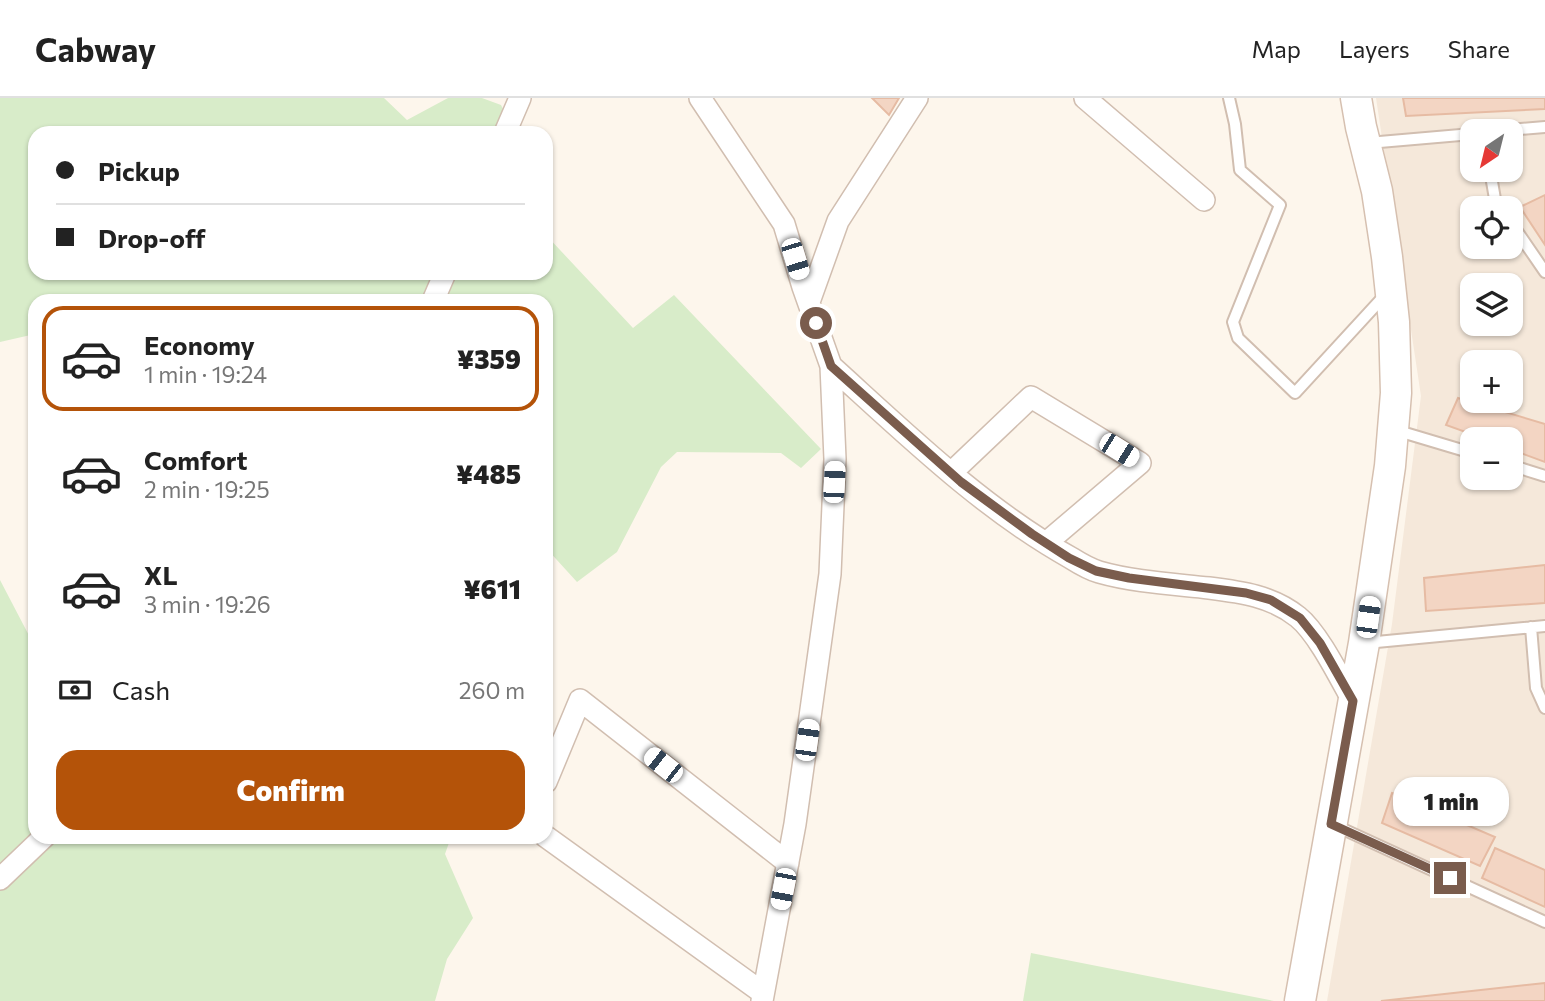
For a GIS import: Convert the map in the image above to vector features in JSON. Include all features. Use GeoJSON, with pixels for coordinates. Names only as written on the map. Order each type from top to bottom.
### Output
{"type":"FeatureCollection","features":[{"type":"Feature","properties":{"kind":"street"},"geometry":{"type":"LineString","coordinates":[[508,126],[520,98]]}},
{"type":"Feature","properties":{"kind":"street"},"geometry":{"type":"LineString","coordinates":[[553,842],[763,997],[795,824],[830,574],[835,459],[831,366],[784,224],[700,98]]}},
{"type":"Feature","properties":{"kind":"street"},"geometry":{"type":"LineString","coordinates":[[809,302],[838,221],[917,98]]}},
{"type":"Feature","properties":{"kind":"street"},"geometry":{"type":"LineString","coordinates":[[1085,98],[1204,200]]}},
{"type":"Feature","properties":{"kind":"street"},"geometry":{"type":"LineString","coordinates":[[1300,1001],[1364,643],[1390,466],[1396,393],[1394,323],[1377,191],[1356,98]]}},
{"type":"Feature","properties":{"kind":"street"},"geometry":{"type":"LineString","coordinates":[[831,366],[951,473],[1032,534],[1096,571],[1129,578],[1246,593],[1271,600],[1300,618],[1320,643],[1353,701]]}},
{"type":"Feature","properties":{"kind":"street"},"geometry":{"type":"LineString","coordinates":[[951,473],[1031,397],[1140,463],[1046,543]]}},
{"type":"Feature","properties":{"kind":"street"},"geometry":{"type":"LineString","coordinates":[[553,765],[580,700],[788,863]]}},
{"type":"Feature","properties":{"kind":"street"},"geometry":{"type":"LineString","coordinates":[[0,879],[37,844]]}},
{"type":"Feature","properties":{"kind":"lane"},"geometry":{"type":"LineString","coordinates":[[1229,98],[1240,170],[1280,205],[1233,322],[1238,338],[1294,393],[1390,289]]}},
{"type":"Feature","properties":{"kind":"lane"},"geometry":{"type":"LineString","coordinates":[[1523,129],[1545,127]]}},
{"type":"Feature","properties":{"kind":"lane"},"geometry":{"type":"LineString","coordinates":[[1365,143],[1460,135]]}},
{"type":"Feature","properties":{"kind":"lane"},"geometry":{"type":"LineString","coordinates":[[1523,240],[1545,272]]}},
{"type":"Feature","properties":{"kind":"lane"},"geometry":{"type":"LineString","coordinates":[[1393,429],[1460,449]]}},
{"type":"Feature","properties":{"kind":"lane"},"geometry":{"type":"LineString","coordinates":[[1523,469],[1545,476]]}},
{"type":"Feature","properties":{"kind":"lane"},"geometry":{"type":"LineString","coordinates":[[1364,643],[1545,626]]}},
{"type":"Feature","properties":{"kind":"lane"},"geometry":{"type":"LineString","coordinates":[[1531,627],[1536,688],[1545,708]]}},
{"type":"Feature","properties":{"kind":"lane"},"geometry":{"type":"LineString","coordinates":[[1331,824],[1545,922]]}},
{"type":"Feature","properties":{"kind":"shaded area"},"geometry":{"type":"Polygon","coordinates":[[[1376,98],[1545,98],[1545,1001],[1327,1001],[1392,624],[1421,396],[1376,98]]]}},
{"type":"Feature","properties":{"kind":"green space"},"geometry":{"type":"Polygon","coordinates":[[[0,98],[384,98],[407,120],[448,98],[482,98],[501,105],[512,126],[28,126],[28,280],[553,280],[553,242],[633,328],[674,295],[821,449],[801,468],[781,453],[677,452],[661,467],[617,552],[577,582],[553,556],[553,294],[28,294],[28,336],[0,342],[0,98]]]}},
{"type":"Feature","properties":{"kind":"green space"},"geometry":{"type":"Polygon","coordinates":[[[0,580],[28,634],[28,844],[449,844],[445,854],[473,918],[447,959],[435,1001],[0,1001],[0,580]]]}},
{"type":"Feature","properties":{"kind":"green space"},"geometry":{"type":"Polygon","coordinates":[[[1031,953],[1274,1001],[1023,1001],[1031,953]]]}},
{"type":"Feature","properties":{"kind":"building"},"geometry":{"type":"Polygon","coordinates":[[[872,98],[899,98],[889,115],[872,98]]]}},
{"type":"Feature","properties":{"kind":"building"},"geometry":{"type":"Polygon","coordinates":[[[1403,98],[1545,98],[1545,109],[1406,116],[1403,98]]]}},
{"type":"Feature","properties":{"kind":"building"},"geometry":{"type":"Polygon","coordinates":[[[1545,195],[1545,245],[1523,212],[1523,206],[1545,195]]]}},
{"type":"Feature","properties":{"kind":"building"},"geometry":{"type":"Polygon","coordinates":[[[1458,398],[1460,413],[1508,413],[1545,424],[1545,462],[1523,454],[1523,427],[1460,427],[1460,430],[1446,425],[1458,398]]]}},
{"type":"Feature","properties":{"kind":"building"},"geometry":{"type":"Polygon","coordinates":[[[1545,565],[1545,603],[1426,611],[1424,578],[1545,565]]]}},
{"type":"Feature","properties":{"kind":"building"},"geometry":{"type":"Polygon","coordinates":[[[1392,793],[1495,837],[1480,866],[1382,823],[1392,793]]]}},
{"type":"Feature","properties":{"kind":"building"},"geometry":{"type":"Polygon","coordinates":[[[1495,848],[1545,870],[1545,907],[1482,878],[1495,848]]]}},
{"type":"Feature","properties":{"kind":"building"},"geometry":{"type":"Polygon","coordinates":[[[1545,983],[1545,1001],[1381,1001],[1545,983]]]}},
{"type":"Feature","properties":{"kind":"route"},"geometry":{"type":"LineString","coordinates":[[816,323],[831,366],[961,482],[1069,558],[1096,571],[1129,578],[1246,593],[1271,600],[1300,618],[1320,643],[1353,701],[1331,824],[1450,878]]}}]}
